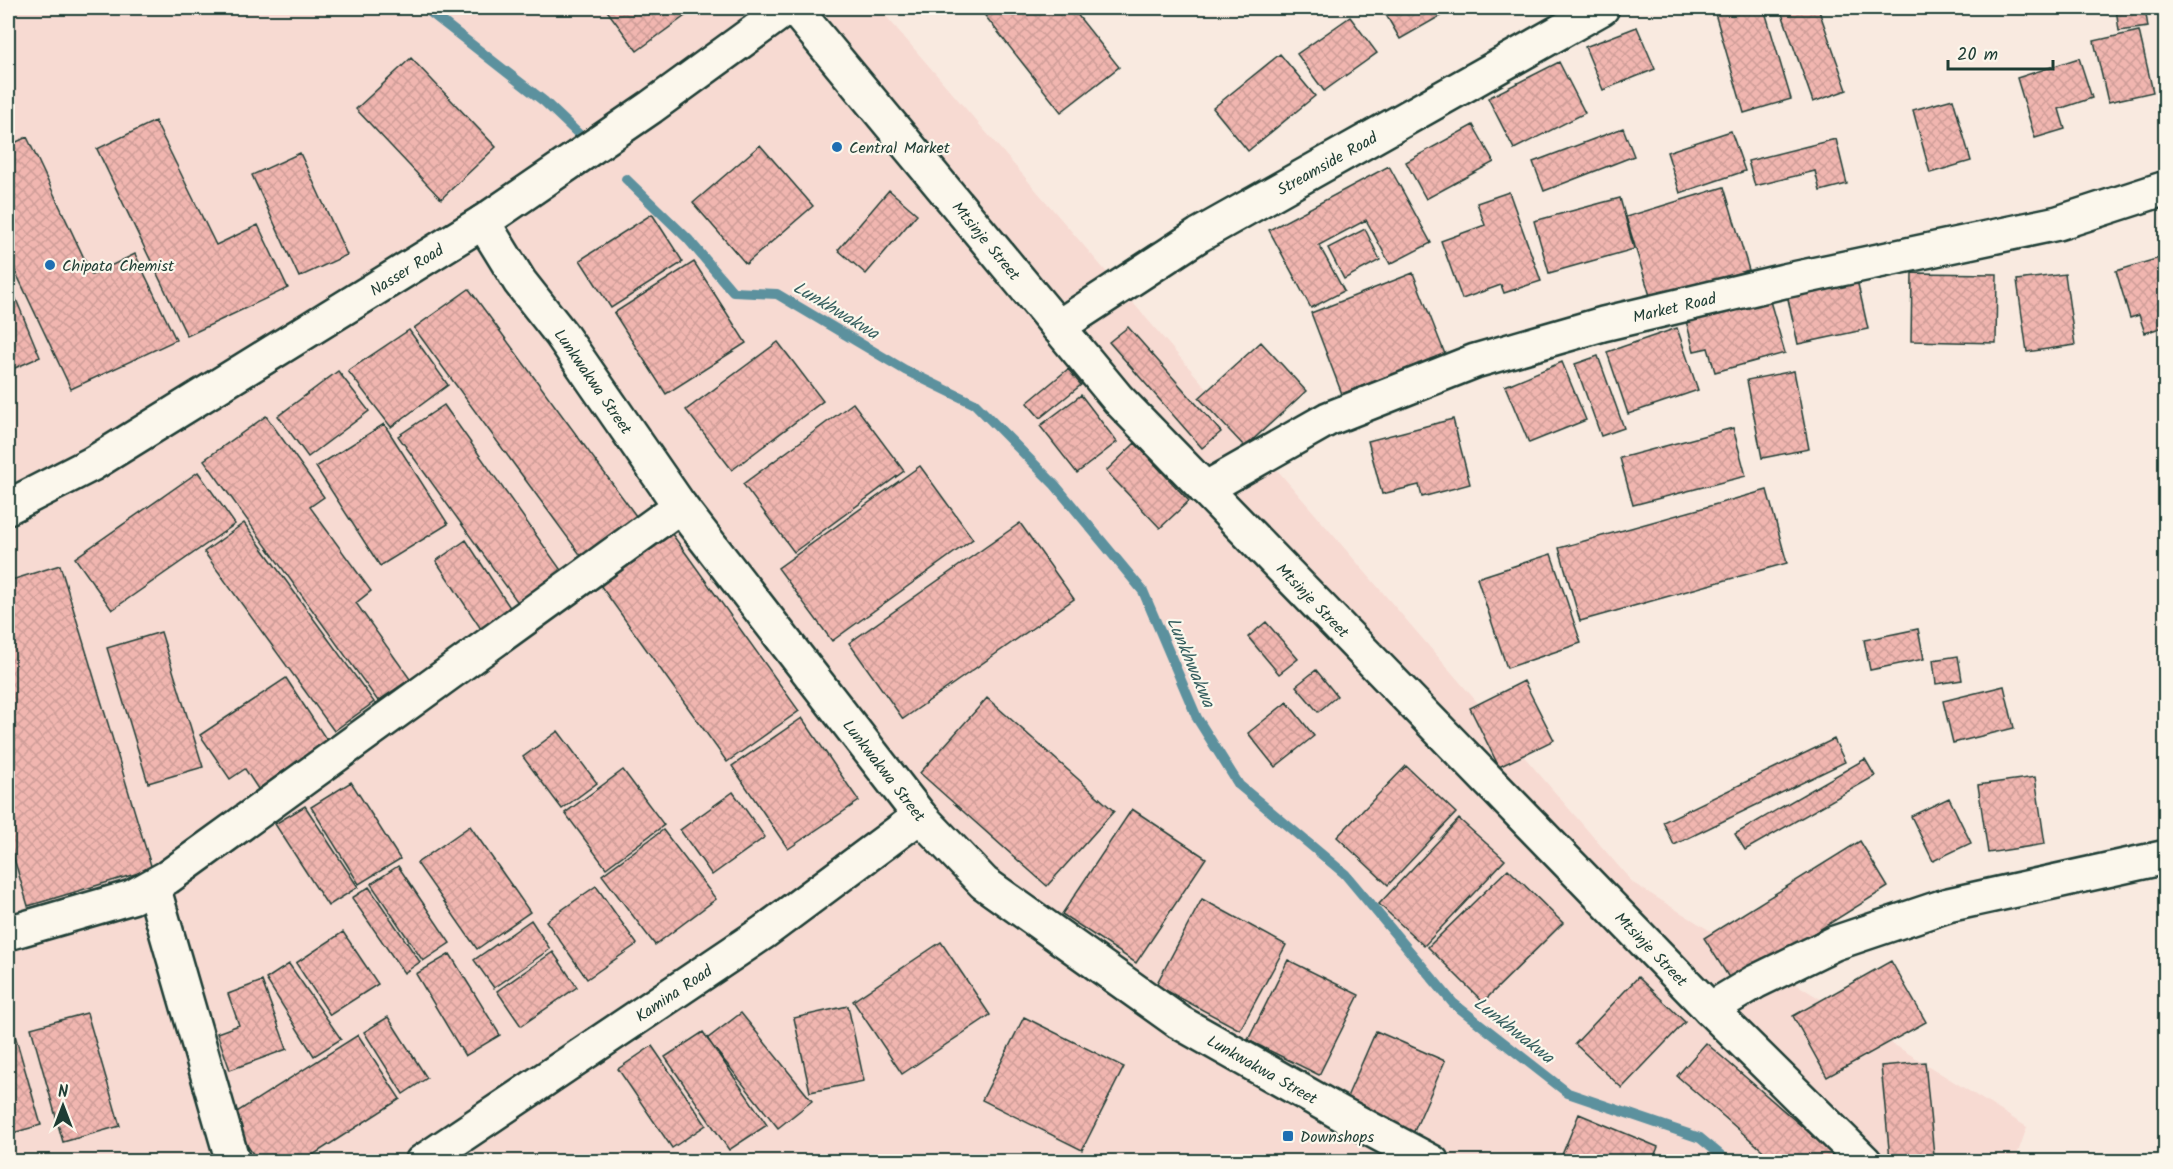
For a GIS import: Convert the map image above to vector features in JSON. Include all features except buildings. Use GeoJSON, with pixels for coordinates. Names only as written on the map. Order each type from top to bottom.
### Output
{"type":"FeatureCollection","features":[{"type":"Feature","properties":{"kind":"street","name":"Nasser Road"},"geometry":{"type":"LineString","coordinates":[[8,507],[92,464],[483,222],[651,107],[787,8]]}},
{"type":"Feature","properties":{"kind":"street","name":"Mtsinje Street"},"geometry":{"type":"LineString","coordinates":[[794,8],[1118,399],[1710,1009],[1866,1161]]}},
{"type":"Feature","properties":{"kind":"street","name":"Streamside Road"},"geometry":{"type":"LineString","coordinates":[[1058,327],[1198,235],[1602,8]]}},
{"type":"Feature","properties":{"kind":"street","name":"Market Road"},"geometry":{"type":"LineString","coordinates":[[1205,489],[1328,419],[1475,361],[1603,324],[1784,281],[2058,224],[2166,188]]}},
{"type":"Feature","properties":{"kind":"street","name":"Lunkwakwa Street"},"geometry":{"type":"LineString","coordinates":[[483,222],[520,282],[561,334],[680,506],[920,816],[984,883],[1179,1022],[1342,1114],[1432,1161]]}},
{"type":"Feature","properties":{"kind":"street"},"geometry":{"type":"LineString","coordinates":[[8,933],[132,897],[153,886],[680,506]]}},
{"type":"Feature","properties":{"kind":"street","name":"Kamina Road"},"geometry":{"type":"LineString","coordinates":[[422,1161],[764,932],[920,816]]}},
{"type":"Feature","properties":{"kind":"street"},"geometry":{"type":"LineString","coordinates":[[1710,1009],[1755,982],[1835,943],[1948,905],[2166,856]]}},
{"type":"Feature","properties":{"kind":"street"},"geometry":{"type":"LineString","coordinates":[[153,886],[232,1161]]}},
{"type":"Feature","properties":{"kind":"shaded area"},"geometry":{"type":"Polygon","coordinates":[[[8,8],[879,8],[1633,883],[2027,1127],[2015,1161],[8,1161],[8,8]]]}},
{"type":"Feature","properties":{"kind":"waterway","name":"Lunkhwakwa"},"geometry":{"type":"LineString","coordinates":[[425,8],[545,102],[585,140]]}},
{"type":"Feature","properties":{"kind":"waterway","name":"Lunkhwakwa"},"geometry":{"type":"LineString","coordinates":[[626,179],[688,239],[733,292],[777,294],[905,370],[975,404],[1055,485],[1143,591],[1197,718],[1239,785],[1345,874],[1453,1003],[1568,1093],[1700,1138],[1729,1162]]}},
{"type":"Feature","properties":{"kind":"place","name":"Central Market"},"geometry":{"type":"Point","coordinates":[837,147]}},
{"type":"Feature","properties":{"kind":"place","name":"Chipata Chemist"},"geometry":{"type":"Point","coordinates":[50,265]}},
{"type":"Feature","properties":{"kind":"place","name":"Downshops"},"geometry":{"type":"Point","coordinates":[1288,1136]}}]}
